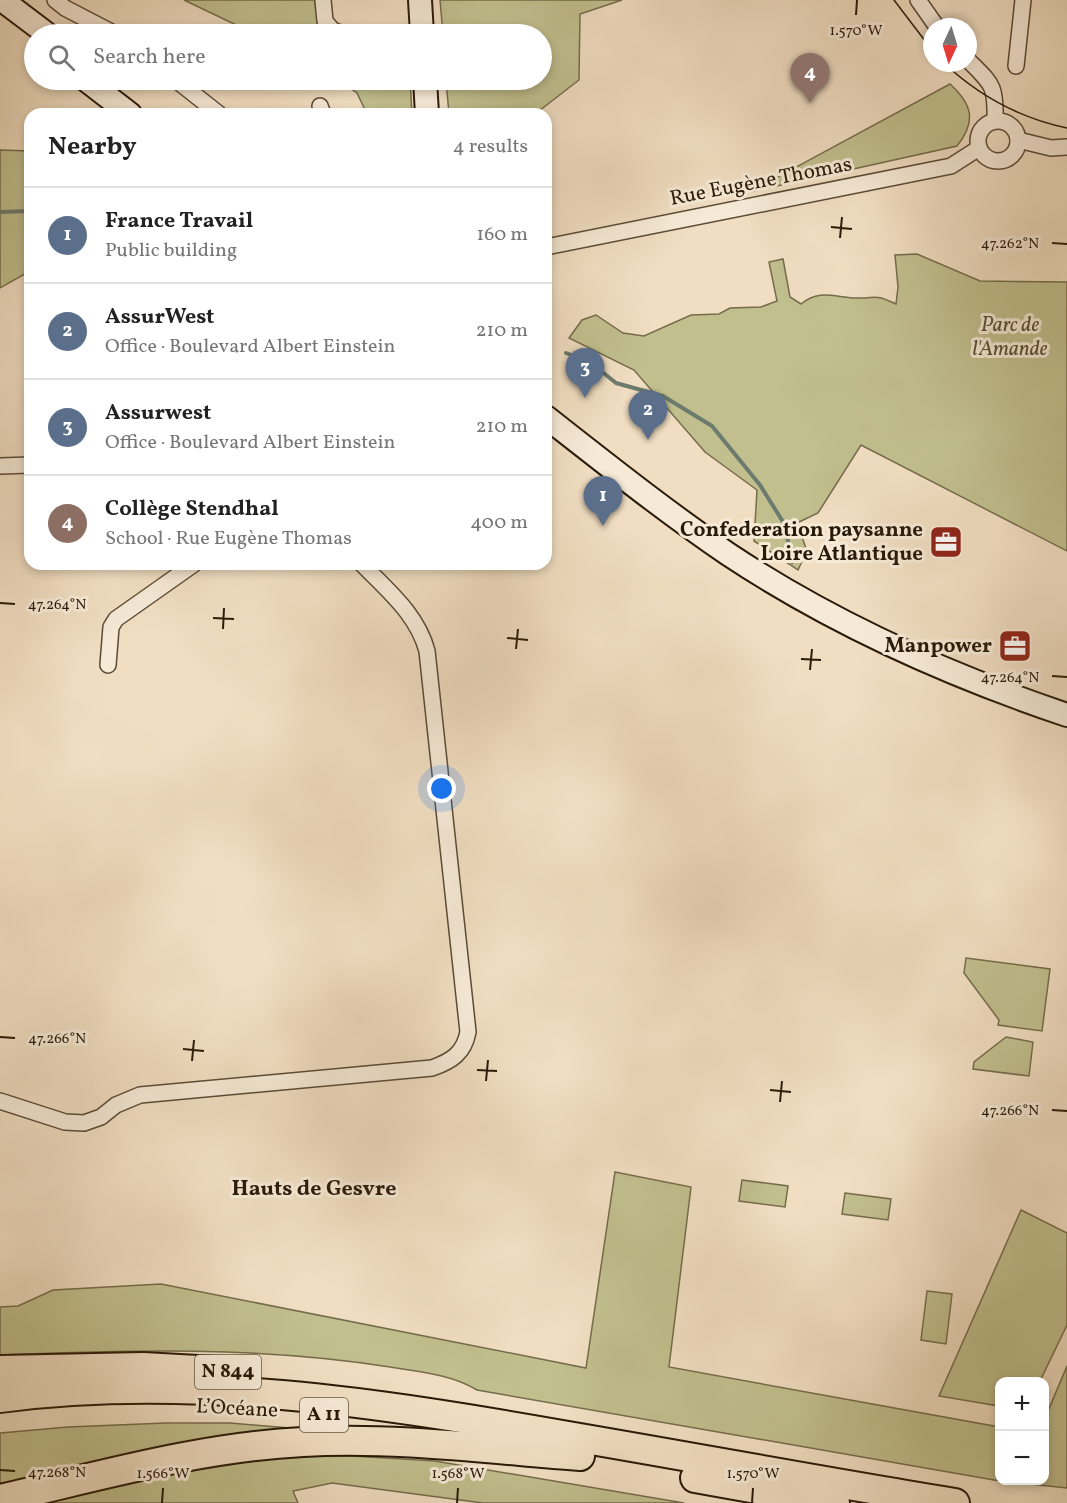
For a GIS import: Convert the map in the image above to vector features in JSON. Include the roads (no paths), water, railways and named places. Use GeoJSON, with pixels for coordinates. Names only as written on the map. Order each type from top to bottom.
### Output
{"type":"FeatureCollection","features":[{"type":"Feature","properties":{"kind":"highway","name":"N 844"},"geometry":{"type":"LineString","coordinates":[[0,1370],[143,1367],[293,1377],[401,1393],[449,1415]]}},
{"type":"Feature","properties":{"kind":"highway","name":"L’Océane"},"geometry":{"type":"LineString","coordinates":[[0,1398],[98,1389],[243,1391],[316,1397],[449,1415]]}},
{"type":"Feature","properties":{"kind":"highway","name":"L’Océane"},"geometry":{"type":"LineString","coordinates":[[0,1416],[64,1409],[152,1405],[262,1409],[412,1426],[580,1456]]}},
{"type":"Feature","properties":{"kind":"highway","name":"A 11"},"geometry":{"type":"LineString","coordinates":[[449,1415],[955,1503]]}},
{"type":"Feature","properties":{"kind":"highway"},"geometry":{"type":"LineString","coordinates":[[0,1499],[223,1450],[303,1442],[377,1442],[580,1456]]}},
{"type":"Feature","properties":{"kind":"highway","name":"A 11"},"geometry":{"type":"LineString","coordinates":[[580,1456],[835,1503]]}},
{"type":"Feature","properties":{"kind":"main road"},"geometry":{"type":"LineString","coordinates":[[2,0],[34,24]]}},
{"type":"Feature","properties":{"kind":"main road"},"geometry":{"type":"LineString","coordinates":[[420,0],[421,24]]}},
{"type":"Feature","properties":{"kind":"main road"},"geometry":{"type":"LineString","coordinates":[[0,15],[24,33]]}},
{"type":"Feature","properties":{"kind":"main road"},"geometry":{"type":"LineString","coordinates":[[99,90],[122,108]]}},
{"type":"Feature","properties":{"kind":"main road"},"geometry":{"type":"LineString","coordinates":[[119,90],[142,108]]}},
{"type":"Feature","properties":{"kind":"main road"},"geometry":{"type":"LineString","coordinates":[[426,90],[427,108]]}},
{"type":"Feature","properties":{"kind":"main road"},"geometry":{"type":"LineString","coordinates":[[552,422],[645,494],[728,554],[786,590],[864,632],[946,670],[1067,715]]}},
{"type":"Feature","properties":{"kind":"main road"},"geometry":{"type":"LineString","coordinates":[[552,437],[643,507],[721,562],[787,602],[864,644],[944,681],[1067,726]]}},
{"type":"Feature","properties":{"kind":"street"},"geometry":{"type":"LineString","coordinates":[[55,0],[65,8],[96,24]]}},
{"type":"Feature","properties":{"kind":"street"},"geometry":{"type":"LineString","coordinates":[[323,0],[325,21],[328,24]]}},
{"type":"Feature","properties":{"kind":"street"},"geometry":{"type":"LineString","coordinates":[[918,0],[931,18]]}},
{"type":"Feature","properties":{"kind":"street"},"geometry":{"type":"LineString","coordinates":[[1016,66],[1023,0]]}},
{"type":"Feature","properties":{"kind":"street"},"geometry":{"type":"LineString","coordinates":[[977,67],[984,73],[993,87],[995,121]]}},
{"type":"Feature","properties":{"kind":"street"},"geometry":{"type":"LineString","coordinates":[[189,90],[211,108]]}},
{"type":"Feature","properties":{"kind":"street"},"geometry":{"type":"LineString","coordinates":[[995,121],[1010,125],[1018,140],[1014,152],[1004,159],[989,158],[979,148],[980,131],[995,121]]}},
{"type":"Feature","properties":{"kind":"street"},"geometry":{"type":"LineString","coordinates":[[1018,140],[1051,148],[1067,147]]}},
{"type":"Feature","properties":{"kind":"street","name":"Rue Eugène Thomas"},"geometry":{"type":"LineString","coordinates":[[552,246],[951,166],[979,148]]}},
{"type":"Feature","properties":{"kind":"street"},"geometry":{"type":"LineString","coordinates":[[0,466],[24,465]]}},
{"type":"Feature","properties":{"kind":"street"},"geometry":{"type":"LineString","coordinates":[[108,665],[111,627],[116,619],[185,570]]}},
{"type":"Feature","properties":{"kind":"street"},"geometry":{"type":"LineString","coordinates":[[0,1101],[65,1122],[84,1123],[101,1117],[116,1105],[140,1095],[432,1068],[458,1055],[466,1044],[468,1032],[427,651],[422,634],[409,613],[368,570]]}},
{"type":"Feature","properties":{"kind":"waterway"},"geometry":{"type":"LineString","coordinates":[[0,212],[24,211]]}},
{"type":"Feature","properties":{"kind":"waterway"},"geometry":{"type":"LineString","coordinates":[[566,353],[590,362],[616,383],[663,396],[712,426],[760,485],[785,525],[792,562]]}},
{"type":"Feature","properties":{"kind":"tram line"},"geometry":{"type":"LineString","coordinates":[[894,0],[923,38]]}},
{"type":"Feature","properties":{"kind":"tram line"},"geometry":{"type":"LineString","coordinates":[[954,72],[971,86],[1017,112],[1067,128]]}},
{"type":"Feature","properties":{"kind":"place","name":"Collège Stendhal"},"geometry":{"type":"Point","coordinates":[810,103]}},
{"type":"Feature","properties":{"kind":"place","name":"Assurwest"},"geometry":{"type":"Point","coordinates":[585,398]}},
{"type":"Feature","properties":{"kind":"place","name":"AssurWest"},"geometry":{"type":"Point","coordinates":[648,440]}},
{"type":"Feature","properties":{"kind":"place","name":"France Travail"},"geometry":{"type":"Point","coordinates":[603,526]}},
{"type":"Feature","properties":{"kind":"place","name":"Confederation paysanne Loire Atlantique"},"geometry":{"type":"Point","coordinates":[946,542]}},
{"type":"Feature","properties":{"kind":"place","name":"Manpower"},"geometry":{"type":"Point","coordinates":[1015,646]}},
{"type":"Feature","properties":{"kind":"district","name":"Hauts de Gesvre"},"geometry":{"type":"Point","coordinates":[314,1189]}},
{"type":"Feature","properties":{"kind":"park label","name":"Parc de l'Amande"},"geometry":{"type":"Point","coordinates":[1010,337]}}]}
